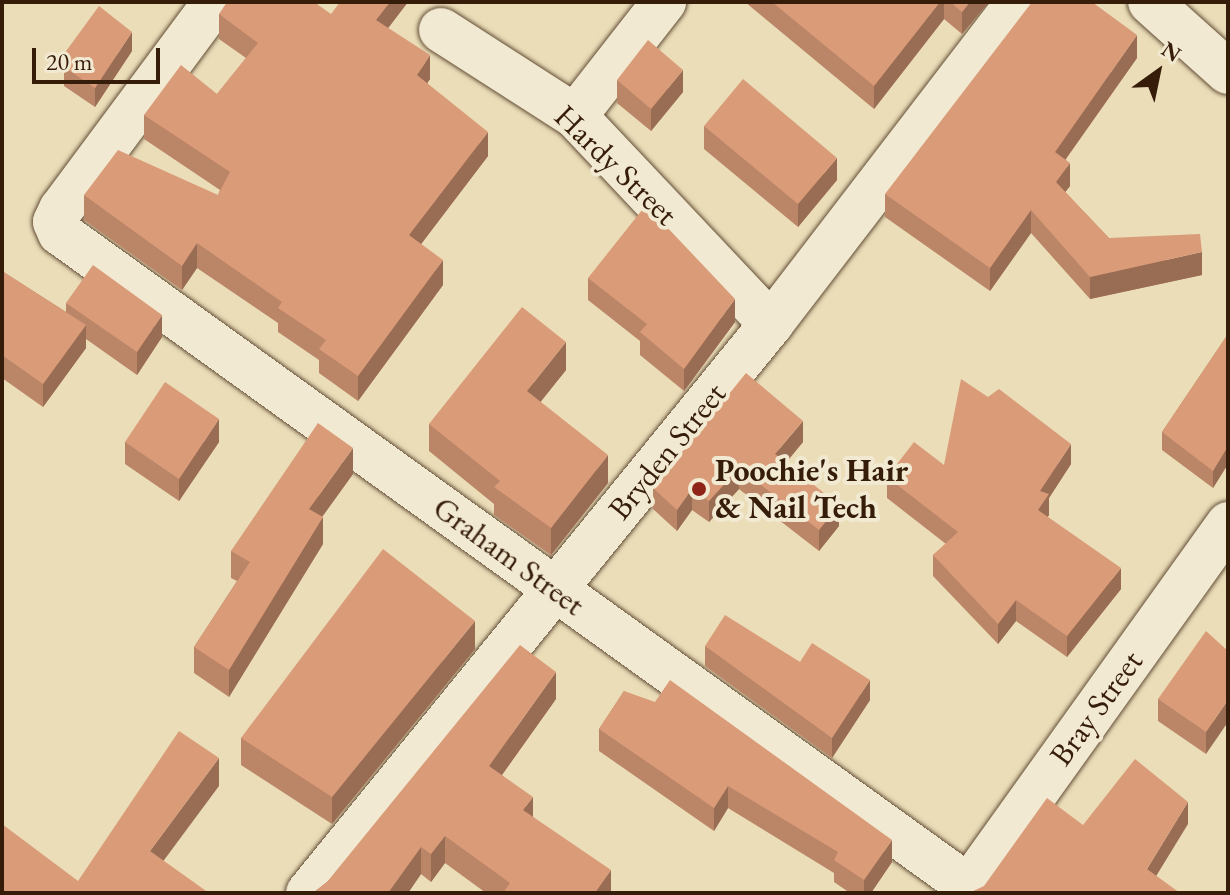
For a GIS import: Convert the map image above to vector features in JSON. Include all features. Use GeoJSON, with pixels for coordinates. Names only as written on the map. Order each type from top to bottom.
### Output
{"type":"FeatureCollection","features":[{"type":"Feature","properties":{"kind":"street","name":"Graham Street"},"geometry":{"type":"LineString","coordinates":[[215,2],[55,222],[60,233],[966,890]]}},
{"type":"Feature","properties":{"kind":"street"},"geometry":{"type":"LineString","coordinates":[[575,116],[664,2]]}},
{"type":"Feature","properties":{"kind":"street","name":"Bryden Street"},"geometry":{"type":"LineString","coordinates":[[308,893],[771,324],[1018,2]]}},
{"type":"Feature","properties":{"kind":"street"},"geometry":{"type":"LineString","coordinates":[[1150,2],[1228,72]]}},
{"type":"Feature","properties":{"kind":"street","name":"Hardy Street"},"geometry":{"type":"LineString","coordinates":[[441,30],[575,116],[771,324]]}},
{"type":"Feature","properties":{"kind":"street","name":"Bray Street"},"geometry":{"type":"LineString","coordinates":[[966,890],[1228,524]]}},
{"type":"Feature","properties":{"kind":"building"},"geometry":{"type":"Polygon","coordinates":[[[227,2],[314,2],[331,14],[340,2],[390,2],[376,20],[430,55],[417,75],[488,132],[409,235],[443,260],[358,376],[319,349],[326,340],[278,308],[282,302],[197,243],[182,266],[84,195],[118,150],[218,195],[230,172],[144,115],[181,65],[217,94],[258,43],[219,14],[227,2]]]}},
{"type":"Feature","properties":{"kind":"building"},"geometry":{"type":"Polygon","coordinates":[[[772,2],[940,2],[874,86],[772,2]]]}},
{"type":"Feature","properties":{"kind":"building"},"geometry":{"type":"Polygon","coordinates":[[[950,2],[970,2],[962,12],[950,2]]]}},
{"type":"Feature","properties":{"kind":"building"},"geometry":{"type":"Polygon","coordinates":[[[1032,2],[1092,2],[1137,35],[1055,152],[1070,163],[1056,182],[1109,238],[1200,234],[1202,252],[1090,277],[1031,210],[990,268],[885,194],[1032,2]]]}},
{"type":"Feature","properties":{"kind":"building"},"geometry":{"type":"Polygon","coordinates":[[[99,6],[132,32],[95,88],[64,67],[64,54],[99,6]]]}},
{"type":"Feature","properties":{"kind":"building"},"geometry":{"type":"Polygon","coordinates":[[[648,40],[683,70],[651,109],[617,80],[648,40]]]}},
{"type":"Feature","properties":{"kind":"building"},"geometry":{"type":"Polygon","coordinates":[[[743,79],[837,158],[798,204],[704,126],[743,79]]]}},
{"type":"Feature","properties":{"kind":"building"},"geometry":{"type":"Polygon","coordinates":[[[646,205],[735,299],[684,369],[640,332],[647,324],[588,278],[646,205]]]}},
{"type":"Feature","properties":{"kind":"building"},"geometry":{"type":"Polygon","coordinates":[[[93,265],[162,315],[137,352],[66,303],[93,265]]]}},
{"type":"Feature","properties":{"kind":"building"},"geometry":{"type":"Polygon","coordinates":[[[2,271],[86,325],[43,384],[2,355],[2,271]]]}},
{"type":"Feature","properties":{"kind":"building"},"geometry":{"type":"Polygon","coordinates":[[[522,307],[566,342],[527,391],[608,455],[551,528],[494,487],[500,481],[429,424],[522,307]]]}},
{"type":"Feature","properties":{"kind":"building"},"geometry":{"type":"Polygon","coordinates":[[[1228,334],[1228,446],[1213,471],[1162,432],[1228,334]]]}},
{"type":"Feature","properties":{"kind":"building"},"geometry":{"type":"Polygon","coordinates":[[[746,373],[803,421],[775,454],[839,505],[819,530],[739,468],[709,501],[692,489],[677,510],[653,488],[746,373]]]}},
{"type":"Feature","properties":{"kind":"building"},"geometry":{"type":"Polygon","coordinates":[[[961,379],[988,397],[999,389],[1071,444],[1040,491],[1049,494],[1038,510],[1121,568],[1067,636],[1016,600],[998,624],[933,555],[958,532],[887,477],[914,442],[944,465],[961,379]]]}},
{"type":"Feature","properties":{"kind":"building"},"geometry":{"type":"Polygon","coordinates":[[[165,382],[219,419],[179,479],[125,442],[165,382]]]}},
{"type":"Feature","properties":{"kind":"building"},"geometry":{"type":"Polygon","coordinates":[[[318,423],[353,448],[309,509],[323,517],[229,670],[194,647],[250,562],[231,551],[318,423]]]}},
{"type":"Feature","properties":{"kind":"building"},"geometry":{"type":"Polygon","coordinates":[[[383,549],[475,621],[332,797],[241,738],[383,549]]]}},
{"type":"Feature","properties":{"kind":"building"},"geometry":{"type":"Polygon","coordinates":[[[725,615],[800,662],[812,643],[870,680],[832,738],[705,646],[725,615]]]}},
{"type":"Feature","properties":{"kind":"building"},"geometry":{"type":"Polygon","coordinates":[[[1206,631],[1228,651],[1228,700],[1206,732],[1158,699],[1206,631]]]}},
{"type":"Feature","properties":{"kind":"building"},"geometry":{"type":"Polygon","coordinates":[[[520,645],[556,672],[489,766],[533,797],[523,810],[611,870],[595,893],[503,893],[510,883],[445,836],[431,854],[421,847],[388,893],[313,893],[327,882],[520,645]]]}},
{"type":"Feature","properties":{"kind":"building"},"geometry":{"type":"Polygon","coordinates":[[[670,680],[892,840],[864,880],[834,860],[838,852],[728,786],[714,808],[599,729],[624,691],[655,702],[670,680]]]}},
{"type":"Feature","properties":{"kind":"building"},"geometry":{"type":"Polygon","coordinates":[[[179,731],[219,758],[150,851],[209,893],[2,893],[2,824],[78,881],[179,731]]]}},
{"type":"Feature","properties":{"kind":"building"},"geometry":{"type":"Polygon","coordinates":[[[1135,759],[1188,802],[1147,869],[1180,893],[969,893],[984,886],[1047,798],[1083,825],[1135,759]]]}},
{"type":"Feature","properties":{"kind":"place","name":"Poochie's Hair & Nail Tech"},"geometry":{"type":"Point","coordinates":[699,489]}}]}
